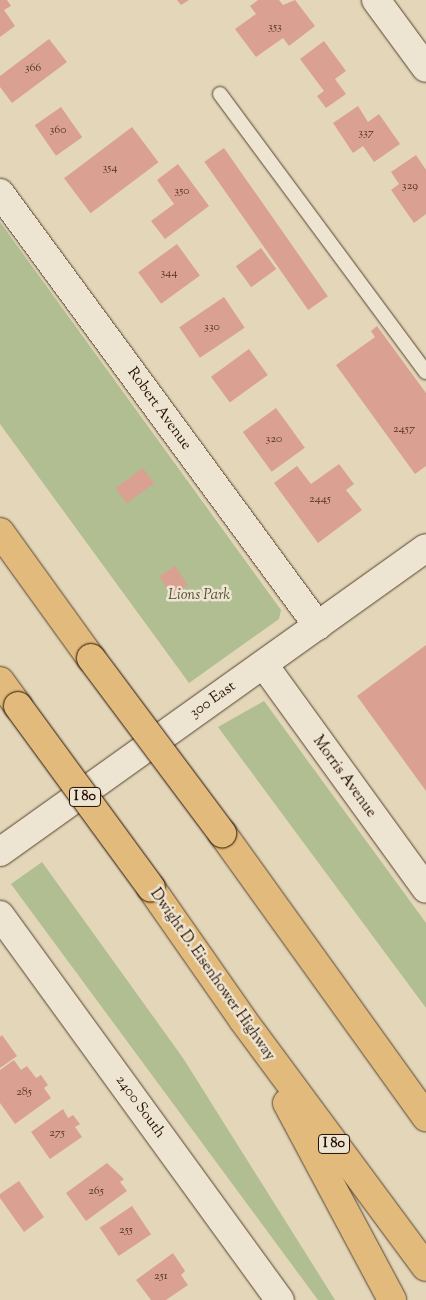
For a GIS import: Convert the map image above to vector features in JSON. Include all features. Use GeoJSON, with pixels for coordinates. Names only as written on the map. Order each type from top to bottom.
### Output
{"type":"FeatureCollection","features":[{"type":"Feature","properties":{"kind":"highway"},"geometry":{"type":"LineString","coordinates":[[0,532],[91,658],[222,833],[426,1117]]}},
{"type":"Feature","properties":{"kind":"highway","name":"Dwight D. Eisenhower Highway"},"geometry":{"type":"LineString","coordinates":[[0,681],[151,888],[243,1020],[426,1267]]}},
{"type":"Feature","properties":{"kind":"highway"},"geometry":{"type":"LineString","coordinates":[[326,978],[426,1091]]}},
{"type":"Feature","properties":{"kind":"highway"},"geometry":{"type":"LineString","coordinates":[[243,1020],[392,1300]]}},
{"type":"Feature","properties":{"kind":"street"},"geometry":{"type":"LineString","coordinates":[[376,0],[426,68]]}},
{"type":"Feature","properties":{"kind":"street","name":"Robert Avenue"},"geometry":{"type":"LineString","coordinates":[[0,193],[318,626]]}},
{"type":"Feature","properties":{"kind":"street","name":"300 East"},"geometry":{"type":"LineString","coordinates":[[0,852],[426,548]]}},
{"type":"Feature","properties":{"kind":"street","name":"Morris Avenue"},"geometry":{"type":"LineString","coordinates":[[264,665],[426,889]]}},
{"type":"Feature","properties":{"kind":"street","name":"2400 South"},"geometry":{"type":"LineString","coordinates":[[0,915],[280,1300]]}},
{"type":"Feature","properties":{"kind":"lane"},"geometry":{"type":"LineString","coordinates":[[220,94],[426,372]]}},
{"type":"Feature","properties":{"kind":"green space","name":"Lions Park"},"geometry":{"type":"Polygon","coordinates":[[[0,222],[281,610],[279,619],[189,683],[0,424],[0,222]]]}},
{"type":"Feature","properties":{"kind":"green space"},"geometry":{"type":"Polygon","coordinates":[[[264,701],[426,923],[426,1008],[218,727],[264,701]]]}},
{"type":"Feature","properties":{"kind":"green space"},"geometry":{"type":"Polygon","coordinates":[[[42,862],[183,1058],[335,1300],[318,1300],[11,884],[42,862]]]}},
{"type":"Feature","properties":{"kind":"building"},"geometry":{"type":"Polygon","coordinates":[[[0,0],[7,0],[11,6],[4,10],[15,26],[0,37],[0,0]]]}},
{"type":"Feature","properties":{"kind":"building"},"geometry":{"type":"Polygon","coordinates":[[[177,0],[189,0],[181,5],[177,0]]]}},
{"type":"Feature","properties":{"kind":"building"},"geometry":{"type":"Polygon","coordinates":[[[258,0],[279,0],[283,5],[295,0],[315,26],[289,46],[283,38],[256,57],[235,29],[256,14],[250,6],[258,0]]]}},
{"type":"Feature","properties":{"kind":"building"},"geometry":{"type":"Polygon","coordinates":[[[49,39],[67,62],[12,103],[0,87],[0,76],[49,39]]]}},
{"type":"Feature","properties":{"kind":"building"},"geometry":{"type":"Polygon","coordinates":[[[324,41],[346,71],[335,79],[346,94],[326,108],[317,96],[324,91],[300,59],[324,41]]]}},
{"type":"Feature","properties":{"kind":"building"},"geometry":{"type":"Polygon","coordinates":[[[358,106],[368,122],[379,114],[400,144],[374,162],[363,146],[353,153],[333,123],[358,106]]]}},
{"type":"Feature","properties":{"kind":"building"},"geometry":{"type":"Polygon","coordinates":[[[61,107],[82,137],[56,156],[35,125],[61,107]]]}},
{"type":"Feature","properties":{"kind":"building"},"geometry":{"type":"Polygon","coordinates":[[[132,127],[158,162],[91,213],[64,178],[132,127]]]}},
{"type":"Feature","properties":{"kind":"building"},"geometry":{"type":"Polygon","coordinates":[[[224,148],[328,296],[308,310],[204,162],[224,148]]]}},
{"type":"Feature","properties":{"kind":"building"},"geometry":{"type":"Polygon","coordinates":[[[416,155],[426,170],[426,214],[414,223],[391,190],[399,184],[391,172],[416,155]]]}},
{"type":"Feature","properties":{"kind":"building"},"geometry":{"type":"Polygon","coordinates":[[[178,164],[209,206],[165,239],[151,221],[174,204],[157,180],[178,164]]]}},
{"type":"Feature","properties":{"kind":"building"},"geometry":{"type":"Polygon","coordinates":[[[177,244],[200,276],[161,304],[138,272],[177,244]]]}},
{"type":"Feature","properties":{"kind":"building"},"geometry":{"type":"Polygon","coordinates":[[[261,248],[276,269],[251,287],[236,266],[261,248]]]}},
{"type":"Feature","properties":{"kind":"building"},"geometry":{"type":"Polygon","coordinates":[[[224,297],[245,328],[200,358],[179,327],[224,297]]]}},
{"type":"Feature","properties":{"kind":"building"},"geometry":{"type":"Polygon","coordinates":[[[377,326],[426,393],[426,466],[415,474],[336,365],[375,337],[371,331],[377,326]]]}},
{"type":"Feature","properties":{"kind":"building"},"geometry":{"type":"Polygon","coordinates":[[[249,349],[268,375],[230,403],[211,377],[249,349]]]}},
{"type":"Feature","properties":{"kind":"building"},"geometry":{"type":"Polygon","coordinates":[[[276,408],[305,448],[272,472],[243,432],[276,408]]]}},
{"type":"Feature","properties":{"kind":"building"},"geometry":{"type":"Polygon","coordinates":[[[339,464],[354,484],[346,490],[362,510],[318,543],[274,483],[297,466],[311,484],[339,464]]]}},
{"type":"Feature","properties":{"kind":"building"},"geometry":{"type":"Polygon","coordinates":[[[143,468],[154,483],[127,503],[115,488],[143,468]]]}},
{"type":"Feature","properties":{"kind":"building"},"geometry":{"type":"Polygon","coordinates":[[[175,566],[188,585],[172,596],[159,577],[175,566]]]}},
{"type":"Feature","properties":{"kind":"building"},"geometry":{"type":"Polygon","coordinates":[[[426,645],[426,791],[357,696],[426,645]]]}},
{"type":"Feature","properties":{"kind":"building"},"geometry":{"type":"Polygon","coordinates":[[[2,1035],[17,1056],[0,1068],[0,1037],[2,1035]]]}},
{"type":"Feature","properties":{"kind":"building"},"geometry":{"type":"Polygon","coordinates":[[[14,1060],[21,1070],[27,1066],[36,1078],[41,1075],[48,1085],[44,1088],[51,1098],[15,1124],[0,1103],[0,1070],[14,1060]]]}},
{"type":"Feature","properties":{"kind":"building"},"geometry":{"type":"Polygon","coordinates":[[[63,1109],[68,1118],[73,1115],[80,1124],[75,1127],[82,1137],[50,1159],[31,1132],[63,1109]]]}},
{"type":"Feature","properties":{"kind":"building"},"geometry":{"type":"Polygon","coordinates":[[[107,1163],[124,1179],[120,1182],[127,1191],[86,1221],[66,1193],[107,1163]]]}},
{"type":"Feature","properties":{"kind":"building"},"geometry":{"type":"Polygon","coordinates":[[[19,1181],[44,1217],[24,1232],[0,1198],[0,1194],[19,1181]]]}},
{"type":"Feature","properties":{"kind":"building"},"geometry":{"type":"Polygon","coordinates":[[[132,1206],[151,1234],[119,1256],[100,1228],[132,1206]]]}},
{"type":"Feature","properties":{"kind":"building"},"geometry":{"type":"Polygon","coordinates":[[[173,1253],[185,1271],[181,1275],[188,1285],[166,1300],[151,1300],[136,1280],[173,1253]]]}}]}
